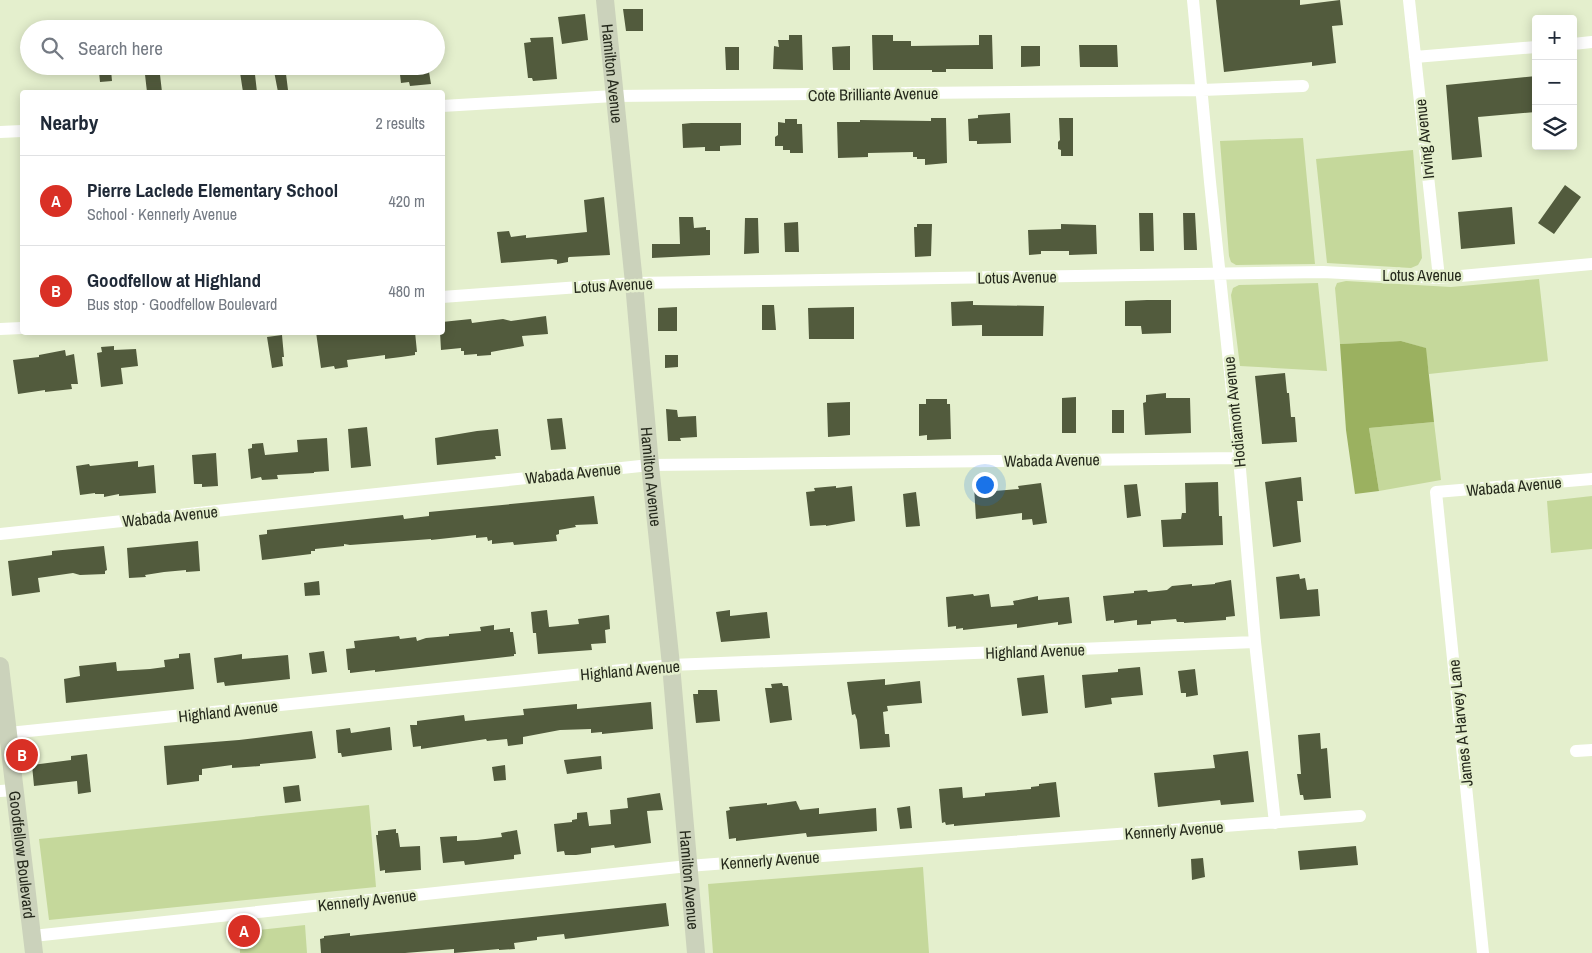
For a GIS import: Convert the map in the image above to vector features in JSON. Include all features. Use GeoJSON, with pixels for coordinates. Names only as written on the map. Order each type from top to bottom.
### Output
{"type":"FeatureCollection","features":[{"type":"Feature","properties":{"kind":"street","name":"Hamilton Avenue"},"geometry":{"type":"LineString","coordinates":[[605,0],[671,665],[696,953]]}},
{"type":"Feature","properties":{"kind":"street","name":"Hodiamont Avenue"},"geometry":{"type":"LineString","coordinates":[[1193,0],[1239,458],[1255,642],[1275,823]]}},
{"type":"Feature","properties":{"kind":"street","name":"Irving Avenue"},"geometry":{"type":"LineString","coordinates":[[1409,0],[1439,278]]}},
{"type":"Feature","properties":{"kind":"street"},"geometry":{"type":"LineString","coordinates":[[1577,44],[1592,42]]}},
{"type":"Feature","properties":{"kind":"street"},"geometry":{"type":"LineString","coordinates":[[1415,58],[1532,47]]}},
{"type":"Feature","properties":{"kind":"street","name":"Cote Brilliante Avenue"},"geometry":{"type":"LineString","coordinates":[[445,106],[614,96],[1202,90],[1303,86]]}},
{"type":"Feature","properties":{"kind":"street"},"geometry":{"type":"LineString","coordinates":[[0,132],[20,130]]}},
{"type":"Feature","properties":{"kind":"street","name":"Lotus Avenue"},"geometry":{"type":"LineString","coordinates":[[445,297],[634,283],[1323,272],[1439,278],[1592,264]]}},
{"type":"Feature","properties":{"kind":"street"},"geometry":{"type":"LineString","coordinates":[[0,329],[20,328]]}},
{"type":"Feature","properties":{"kind":"street","name":"Wabada Avenue"},"geometry":{"type":"LineString","coordinates":[[0,534],[650,465],[1239,458]]}},
{"type":"Feature","properties":{"kind":"street","name":"Wabada Avenue"},"geometry":{"type":"LineString","coordinates":[[1436,492],[1592,479]]}},
{"type":"Feature","properties":{"kind":"street","name":"James A Harvey Lane"},"geometry":{"type":"LineString","coordinates":[[1436,492],[1483,953]]}},
{"type":"Feature","properties":{"kind":"street","name":"Highland Avenue"},"geometry":{"type":"LineString","coordinates":[[8,733],[671,665],[1255,642]]}},
{"type":"Feature","properties":{"kind":"street","name":"Goodfellow Boulevard"},"geometry":{"type":"LineString","coordinates":[[0,666],[8,733],[8,791],[33,944]]}},
{"type":"Feature","properties":{"kind":"street"},"geometry":{"type":"LineString","coordinates":[[1576,751],[1592,750]]}},
{"type":"Feature","properties":{"kind":"street","name":"Kennerly Avenue"},"geometry":{"type":"LineString","coordinates":[[33,944],[688,866],[1360,816]]}},
{"type":"Feature","properties":{"kind":"green space"},"geometry":{"type":"Polygon","coordinates":[[[1303,138],[1315,264],[1236,265],[1231,262],[1229,256],[1220,141],[1303,138]]]}},
{"type":"Feature","properties":{"kind":"green space"},"geometry":{"type":"Polygon","coordinates":[[[1413,150],[1422,258],[1418,265],[1411,268],[1327,263],[1316,159],[1413,150]]]}},
{"type":"Feature","properties":{"kind":"green space"},"geometry":{"type":"Polygon","coordinates":[[[1539,279],[1548,361],[1429,374],[1425,348],[1401,341],[1340,344],[1335,288],[1337,283],[1346,281],[1451,287],[1539,279]]]}},
{"type":"Feature","properties":{"kind":"green space"},"geometry":{"type":"Polygon","coordinates":[[[1318,283],[1327,371],[1240,366],[1231,295],[1233,288],[1239,285],[1318,283]]]}},
{"type":"Feature","properties":{"kind":"green space"},"geometry":{"type":"Polygon","coordinates":[[[1401,341],[1426,348],[1434,422],[1369,428],[1379,491],[1355,494],[1346,430],[1340,344],[1401,341]]]}},
{"type":"Feature","properties":{"kind":"green space"},"geometry":{"type":"Polygon","coordinates":[[[1434,422],[1441,480],[1379,491],[1369,428],[1434,422]]]}},
{"type":"Feature","properties":{"kind":"green space"},"geometry":{"type":"Polygon","coordinates":[[[1592,496],[1592,549],[1551,553],[1547,501],[1592,496]]]}},
{"type":"Feature","properties":{"kind":"green space"},"geometry":{"type":"Polygon","coordinates":[[[369,805],[376,887],[49,920],[39,839],[369,805]]]}},
{"type":"Feature","properties":{"kind":"green space"},"geometry":{"type":"Polygon","coordinates":[[[923,867],[929,953],[713,953],[708,884],[923,867]]]}},
{"type":"Feature","properties":{"kind":"green space"},"geometry":{"type":"Polygon","coordinates":[[[305,925],[307,953],[240,953],[239,932],[305,925]]]}},
{"type":"Feature","properties":{"kind":"building"},"geometry":{"type":"Polygon","coordinates":[[[1216,0],[1300,0],[1300,5],[1340,0],[1343,25],[1332,26],[1336,63],[1312,66],[1312,62],[1224,72],[1216,0]]]}},
{"type":"Feature","properties":{"kind":"building"},"geometry":{"type":"Polygon","coordinates":[[[623,9],[643,9],[643,31],[626,31],[623,9]]]}},
{"type":"Feature","properties":{"kind":"building"},"geometry":{"type":"Polygon","coordinates":[[[585,14],[588,40],[562,44],[558,17],[585,14]]]}},
{"type":"Feature","properties":{"kind":"building"},"geometry":{"type":"Polygon","coordinates":[[[789,35],[802,35],[803,70],[773,69],[774,46],[779,47],[778,40],[789,40],[789,35]]]}},
{"type":"Feature","properties":{"kind":"building"},"geometry":{"type":"Polygon","coordinates":[[[872,35],[893,35],[893,41],[911,41],[911,46],[979,45],[979,35],[992,35],[993,69],[946,69],[946,72],[932,72],[932,70],[873,70],[872,35]]]}},
{"type":"Feature","properties":{"kind":"building"},"geometry":{"type":"Polygon","coordinates":[[[553,37],[557,79],[533,81],[532,78],[528,78],[524,43],[531,42],[530,38],[553,37]]]}},
{"type":"Feature","properties":{"kind":"building"},"geometry":{"type":"Polygon","coordinates":[[[1079,45],[1117,45],[1118,67],[1080,67],[1079,45]]]}},
{"type":"Feature","properties":{"kind":"building"},"geometry":{"type":"Polygon","coordinates":[[[850,46],[850,70],[833,70],[832,47],[850,46]]]}},
{"type":"Feature","properties":{"kind":"building"},"geometry":{"type":"Polygon","coordinates":[[[1021,46],[1040,46],[1040,66],[1021,67],[1021,46]]]}},
{"type":"Feature","properties":{"kind":"building"},"geometry":{"type":"Polygon","coordinates":[[[725,47],[739,47],[739,70],[726,70],[725,47]]]}},
{"type":"Feature","properties":{"kind":"building"},"geometry":{"type":"Polygon","coordinates":[[[99,75],[111,75],[112,81],[100,82],[99,75]]]}},
{"type":"Feature","properties":{"kind":"building"},"geometry":{"type":"Polygon","coordinates":[[[145,75],[160,75],[162,90],[147,90],[145,75]]]}},
{"type":"Feature","properties":{"kind":"building"},"geometry":{"type":"Polygon","coordinates":[[[240,75],[255,75],[257,90],[243,90],[240,75]]]}},
{"type":"Feature","properties":{"kind":"building"},"geometry":{"type":"Polygon","coordinates":[[[275,75],[286,75],[288,90],[278,90],[275,75]]]}},
{"type":"Feature","properties":{"kind":"building"},"geometry":{"type":"Polygon","coordinates":[[[400,75],[430,75],[431,84],[410,86],[409,82],[401,83],[400,75]]]}},
{"type":"Feature","properties":{"kind":"building"},"geometry":{"type":"Polygon","coordinates":[[[1532,76],[1532,112],[1478,117],[1482,157],[1452,160],[1446,85],[1532,76]]]}},
{"type":"Feature","properties":{"kind":"building"},"geometry":{"type":"Polygon","coordinates":[[[1010,113],[1011,143],[977,144],[977,141],[969,141],[968,119],[978,118],[978,115],[1010,113]]]}},
{"type":"Feature","properties":{"kind":"building"},"geometry":{"type":"Polygon","coordinates":[[[931,118],[946,118],[947,163],[925,165],[925,159],[913,157],[913,152],[868,153],[868,157],[838,158],[837,122],[860,122],[860,120],[931,121],[931,118]]]}},
{"type":"Feature","properties":{"kind":"building"},"geometry":{"type":"Polygon","coordinates":[[[1059,118],[1073,118],[1073,156],[1061,156],[1061,150],[1058,149],[1058,142],[1060,140],[1059,118]]]}},
{"type":"Feature","properties":{"kind":"building"},"geometry":{"type":"Polygon","coordinates":[[[785,119],[797,119],[797,124],[802,124],[803,153],[790,153],[790,150],[783,150],[783,146],[775,146],[775,137],[778,135],[778,122],[785,123],[785,119]]]}},
{"type":"Feature","properties":{"kind":"building"},"geometry":{"type":"Polygon","coordinates":[[[741,123],[741,145],[720,146],[720,151],[705,151],[705,147],[683,148],[682,124],[741,123]]]}},
{"type":"Feature","properties":{"kind":"building"},"geometry":{"type":"Polygon","coordinates":[[[1565,185],[1581,197],[1554,234],[1538,223],[1565,185]]]}},
{"type":"Feature","properties":{"kind":"building"},"geometry":{"type":"Polygon","coordinates":[[[604,197],[610,255],[569,257],[568,262],[557,264],[557,260],[552,259],[501,263],[497,232],[509,231],[511,237],[526,235],[526,238],[587,232],[584,200],[604,197]]]}},
{"type":"Feature","properties":{"kind":"building"},"geometry":{"type":"Polygon","coordinates":[[[1512,207],[1515,244],[1461,249],[1458,212],[1512,207]]]}},
{"type":"Feature","properties":{"kind":"building"},"geometry":{"type":"Polygon","coordinates":[[[1139,213],[1153,213],[1154,251],[1140,251],[1139,213]]]}},
{"type":"Feature","properties":{"kind":"building"},"geometry":{"type":"Polygon","coordinates":[[[1183,213],[1195,213],[1197,250],[1184,250],[1183,213]]]}},
{"type":"Feature","properties":{"kind":"building"},"geometry":{"type":"Polygon","coordinates":[[[679,217],[693,217],[694,228],[706,227],[706,230],[710,230],[710,255],[652,258],[652,244],[680,244],[679,217]]]}},
{"type":"Feature","properties":{"kind":"building"},"geometry":{"type":"Polygon","coordinates":[[[745,218],[758,218],[759,253],[744,254],[745,218]]]}},
{"type":"Feature","properties":{"kind":"building"},"geometry":{"type":"Polygon","coordinates":[[[798,222],[799,252],[785,252],[784,223],[798,222]]]}},
{"type":"Feature","properties":{"kind":"building"},"geometry":{"type":"Polygon","coordinates":[[[917,224],[932,224],[931,256],[915,257],[914,227],[917,227],[917,224]]]}},
{"type":"Feature","properties":{"kind":"building"},"geometry":{"type":"Polygon","coordinates":[[[1061,224],[1096,225],[1097,254],[1069,255],[1069,251],[1041,251],[1041,254],[1029,255],[1028,230],[1061,229],[1061,224]]]}},
{"type":"Feature","properties":{"kind":"building"},"geometry":{"type":"Polygon","coordinates":[[[1171,300],[1171,333],[1142,334],[1141,326],[1125,326],[1125,301],[1171,300]]]}},
{"type":"Feature","properties":{"kind":"building"},"geometry":{"type":"Polygon","coordinates":[[[973,301],[973,305],[1044,306],[1043,336],[982,336],[982,325],[952,326],[951,302],[973,301]]]}},
{"type":"Feature","properties":{"kind":"building"},"geometry":{"type":"Polygon","coordinates":[[[762,305],[774,305],[776,330],[762,330],[762,305]]]}},
{"type":"Feature","properties":{"kind":"building"},"geometry":{"type":"Polygon","coordinates":[[[677,307],[677,331],[658,331],[658,308],[677,307]]]}},
{"type":"Feature","properties":{"kind":"building"},"geometry":{"type":"Polygon","coordinates":[[[854,307],[854,339],[809,339],[808,308],[854,307]]]}},
{"type":"Feature","properties":{"kind":"building"},"geometry":{"type":"Polygon","coordinates":[[[546,316],[548,334],[522,336],[524,346],[491,352],[491,355],[464,355],[464,351],[461,351],[461,348],[441,350],[440,335],[445,335],[445,322],[471,319],[472,323],[503,319],[511,321],[546,316]]]}},
{"type":"Feature","properties":{"kind":"building"},"geometry":{"type":"Polygon","coordinates":[[[282,335],[283,366],[272,368],[267,337],[282,335]]]}},
{"type":"Feature","properties":{"kind":"building"},"geometry":{"type":"Polygon","coordinates":[[[316,335],[415,335],[417,352],[415,352],[415,355],[385,359],[385,355],[347,360],[348,367],[335,369],[334,366],[321,368],[316,335]]]}},
{"type":"Feature","properties":{"kind":"building"},"geometry":{"type":"Polygon","coordinates":[[[114,346],[114,350],[136,349],[138,366],[121,368],[123,384],[101,387],[97,353],[102,352],[101,347],[114,346]]]}},
{"type":"Feature","properties":{"kind":"building"},"geometry":{"type":"Polygon","coordinates":[[[65,350],[66,356],[74,354],[78,384],[71,384],[72,389],[18,394],[13,360],[39,357],[39,355],[65,350]]]}},
{"type":"Feature","properties":{"kind":"building"},"geometry":{"type":"Polygon","coordinates":[[[665,355],[678,355],[678,367],[665,368],[665,355]]]}},
{"type":"Feature","properties":{"kind":"building"},"geometry":{"type":"Polygon","coordinates":[[[1285,373],[1291,417],[1295,417],[1297,442],[1262,444],[1255,376],[1285,373]]]}},
{"type":"Feature","properties":{"kind":"building"},"geometry":{"type":"Polygon","coordinates":[[[1166,393],[1166,398],[1190,398],[1191,433],[1145,435],[1143,403],[1146,402],[1146,395],[1166,393]]]}},
{"type":"Feature","properties":{"kind":"building"},"geometry":{"type":"Polygon","coordinates":[[[1076,397],[1076,433],[1062,433],[1062,398],[1076,397]]]}},
{"type":"Feature","properties":{"kind":"building"},"geometry":{"type":"Polygon","coordinates":[[[926,399],[947,399],[947,404],[950,404],[951,439],[927,440],[927,435],[919,436],[919,404],[926,404],[926,399]]]}},
{"type":"Feature","properties":{"kind":"building"},"geometry":{"type":"Polygon","coordinates":[[[850,402],[850,435],[828,437],[827,403],[850,402]]]}},
{"type":"Feature","properties":{"kind":"building"},"geometry":{"type":"Polygon","coordinates":[[[666,409],[677,410],[678,417],[696,416],[697,437],[680,438],[681,441],[668,441],[666,409]]]}},
{"type":"Feature","properties":{"kind":"building"},"geometry":{"type":"Polygon","coordinates":[[[1112,410],[1124,410],[1124,433],[1112,433],[1112,410]]]}},
{"type":"Feature","properties":{"kind":"building"},"geometry":{"type":"Polygon","coordinates":[[[562,418],[566,449],[551,450],[547,419],[562,418]]]}},
{"type":"Feature","properties":{"kind":"building"},"geometry":{"type":"Polygon","coordinates":[[[367,427],[371,466],[351,468],[348,429],[367,427]]]}},
{"type":"Feature","properties":{"kind":"building"},"geometry":{"type":"Polygon","coordinates":[[[498,429],[501,456],[495,456],[496,459],[437,465],[435,438],[498,429]]]}},
{"type":"Feature","properties":{"kind":"building"},"geometry":{"type":"Polygon","coordinates":[[[327,438],[329,471],[277,475],[278,479],[262,480],[261,477],[251,479],[248,449],[252,448],[252,444],[263,443],[265,455],[298,452],[297,440],[327,438]]]}},
{"type":"Feature","properties":{"kind":"building"},"geometry":{"type":"Polygon","coordinates":[[[216,453],[218,486],[202,487],[202,484],[194,484],[192,455],[216,453]]]}},
{"type":"Feature","properties":{"kind":"building"},"geometry":{"type":"Polygon","coordinates":[[[138,461],[138,467],[154,465],[156,493],[119,496],[119,494],[104,497],[104,494],[95,493],[80,495],[76,466],[138,461]]]}},
{"type":"Feature","properties":{"kind":"building"},"geometry":{"type":"Polygon","coordinates":[[[1301,477],[1303,501],[1297,501],[1301,542],[1273,547],[1265,482],[1301,477]]]}},
{"type":"Feature","properties":{"kind":"building"},"geometry":{"type":"Polygon","coordinates":[[[1218,482],[1219,516],[1222,516],[1223,545],[1163,547],[1161,520],[1181,519],[1182,513],[1186,513],[1185,483],[1218,482]]]}},
{"type":"Feature","properties":{"kind":"building"},"geometry":{"type":"Polygon","coordinates":[[[1041,483],[1047,523],[1033,525],[1032,519],[1022,520],[1022,513],[976,519],[974,486],[994,484],[995,491],[1019,489],[1018,486],[1041,483]]]}},
{"type":"Feature","properties":{"kind":"building"},"geometry":{"type":"Polygon","coordinates":[[[1137,484],[1141,516],[1127,518],[1124,485],[1137,484]]]}},
{"type":"Feature","properties":{"kind":"building"},"geometry":{"type":"Polygon","coordinates":[[[836,486],[836,488],[852,486],[855,521],[826,526],[810,526],[806,492],[815,491],[814,488],[836,486]]]}},
{"type":"Feature","properties":{"kind":"building"},"geometry":{"type":"Polygon","coordinates":[[[916,492],[920,526],[906,527],[903,494],[916,492]]]}},
{"type":"Feature","properties":{"kind":"building"},"geometry":{"type":"Polygon","coordinates":[[[594,496],[598,524],[575,525],[576,527],[559,530],[559,534],[556,535],[557,541],[514,545],[513,542],[492,544],[492,540],[488,541],[487,537],[476,538],[476,535],[431,540],[344,544],[344,546],[315,549],[315,551],[311,551],[311,554],[262,560],[259,535],[267,534],[267,530],[403,515],[404,519],[429,516],[429,512],[594,496]]]}},
{"type":"Feature","properties":{"kind":"building"},"geometry":{"type":"Polygon","coordinates":[[[198,541],[200,571],[164,572],[145,575],[146,577],[129,578],[127,548],[198,541]]]}},
{"type":"Feature","properties":{"kind":"building"},"geometry":{"type":"Polygon","coordinates":[[[104,546],[107,570],[105,574],[80,575],[73,573],[38,578],[40,592],[12,596],[8,561],[52,555],[52,551],[104,546]]]}},
{"type":"Feature","properties":{"kind":"building"},"geometry":{"type":"Polygon","coordinates":[[[1299,574],[1300,579],[1305,578],[1307,590],[1318,589],[1320,616],[1280,619],[1276,577],[1299,574]]]}},
{"type":"Feature","properties":{"kind":"building"},"geometry":{"type":"Polygon","coordinates":[[[1231,580],[1235,616],[1226,617],[1226,620],[1184,623],[1177,622],[1176,619],[1151,621],[1151,624],[1137,625],[1137,620],[1114,623],[1114,620],[1106,621],[1103,596],[1134,593],[1134,591],[1167,590],[1172,586],[1215,584],[1231,580]]]}},
{"type":"Feature","properties":{"kind":"building"},"geometry":{"type":"Polygon","coordinates":[[[319,581],[320,595],[305,596],[304,583],[319,581]]]}},
{"type":"Feature","properties":{"kind":"building"},"geometry":{"type":"Polygon","coordinates":[[[973,594],[974,596],[989,594],[991,607],[1014,605],[1013,601],[1038,596],[1038,600],[1069,597],[1072,623],[1058,625],[1058,622],[1017,628],[1017,624],[963,630],[963,628],[956,629],[956,626],[948,627],[946,597],[973,594]]]}},
{"type":"Feature","properties":{"kind":"building"},"geometry":{"type":"Polygon","coordinates":[[[547,610],[549,627],[579,624],[578,619],[609,615],[610,629],[605,630],[606,643],[591,644],[592,650],[538,654],[531,612],[547,610]]]}},
{"type":"Feature","properties":{"kind":"building"},"geometry":{"type":"Polygon","coordinates":[[[730,610],[730,616],[767,612],[770,638],[721,642],[716,612],[730,610]]]}},
{"type":"Feature","properties":{"kind":"building"},"geometry":{"type":"Polygon","coordinates":[[[494,625],[494,630],[510,628],[510,632],[513,632],[516,654],[514,656],[375,672],[375,670],[350,673],[350,670],[348,670],[346,649],[355,648],[354,641],[399,636],[400,639],[416,637],[417,641],[426,638],[449,636],[449,634],[481,631],[480,627],[494,625]]]}},
{"type":"Feature","properties":{"kind":"building"},"geometry":{"type":"Polygon","coordinates":[[[324,651],[327,672],[312,674],[309,653],[324,651]]]}},
{"type":"Feature","properties":{"kind":"building"},"geometry":{"type":"Polygon","coordinates":[[[190,653],[194,689],[66,703],[64,679],[80,676],[79,666],[116,662],[117,671],[150,669],[165,667],[164,660],[179,658],[179,654],[190,653]]]}},
{"type":"Feature","properties":{"kind":"building"},"geometry":{"type":"Polygon","coordinates":[[[242,654],[242,659],[288,655],[290,679],[225,686],[224,682],[217,683],[214,658],[242,654]]]}},
{"type":"Feature","properties":{"kind":"building"},"geometry":{"type":"Polygon","coordinates":[[[1140,667],[1143,695],[1111,698],[1112,704],[1085,708],[1082,675],[1118,672],[1118,669],[1140,667]]]}},
{"type":"Feature","properties":{"kind":"building"},"geometry":{"type":"Polygon","coordinates":[[[1195,669],[1198,695],[1186,697],[1186,693],[1181,693],[1178,671],[1195,669]]]}},
{"type":"Feature","properties":{"kind":"building"},"geometry":{"type":"Polygon","coordinates":[[[1044,675],[1048,713],[1022,716],[1017,678],[1044,675]]]}},
{"type":"Feature","properties":{"kind":"building"},"geometry":{"type":"Polygon","coordinates":[[[885,679],[885,685],[920,681],[922,703],[887,706],[888,711],[883,712],[885,734],[889,734],[890,747],[860,749],[857,720],[855,714],[852,715],[847,682],[885,679]]]}},
{"type":"Feature","properties":{"kind":"building"},"geometry":{"type":"Polygon","coordinates":[[[782,683],[783,686],[788,686],[792,720],[770,723],[765,688],[772,688],[771,684],[782,683]]]}},
{"type":"Feature","properties":{"kind":"building"},"geometry":{"type":"Polygon","coordinates":[[[698,690],[717,690],[720,721],[696,723],[693,694],[698,694],[698,690]]]}},
{"type":"Feature","properties":{"kind":"building"},"geometry":{"type":"Polygon","coordinates":[[[651,702],[653,729],[602,734],[602,732],[591,733],[591,729],[560,730],[523,737],[523,744],[508,746],[507,739],[487,741],[486,739],[421,749],[421,746],[413,747],[410,725],[417,725],[417,721],[464,715],[465,721],[524,715],[523,709],[577,704],[577,709],[651,702]]]}},
{"type":"Feature","properties":{"kind":"building"},"geometry":{"type":"Polygon","coordinates":[[[390,727],[392,750],[342,757],[341,753],[338,753],[336,730],[350,728],[351,733],[390,727]]]}},
{"type":"Feature","properties":{"kind":"building"},"geometry":{"type":"Polygon","coordinates":[[[312,731],[316,758],[260,764],[260,766],[232,768],[232,765],[202,769],[199,781],[167,785],[164,746],[239,740],[312,731]]]}},
{"type":"Feature","properties":{"kind":"building"},"geometry":{"type":"Polygon","coordinates":[[[1320,733],[1321,749],[1327,748],[1331,798],[1304,800],[1303,795],[1300,795],[1297,774],[1301,774],[1298,735],[1320,733]]]}},
{"type":"Feature","properties":{"kind":"building"},"geometry":{"type":"Polygon","coordinates":[[[1248,751],[1254,802],[1221,805],[1220,800],[1158,807],[1154,773],[1215,768],[1213,755],[1248,751]]]}},
{"type":"Feature","properties":{"kind":"building"},"geometry":{"type":"Polygon","coordinates":[[[87,754],[91,792],[78,794],[77,781],[34,786],[32,765],[71,760],[71,756],[87,754]]]}},
{"type":"Feature","properties":{"kind":"building"},"geometry":{"type":"Polygon","coordinates":[[[601,756],[602,769],[567,774],[564,760],[601,756]]]}},
{"type":"Feature","properties":{"kind":"building"},"geometry":{"type":"Polygon","coordinates":[[[505,765],[506,780],[494,781],[492,767],[505,765]]]}},
{"type":"Feature","properties":{"kind":"building"},"geometry":{"type":"Polygon","coordinates":[[[1056,782],[1060,817],[954,826],[954,824],[946,825],[945,822],[942,823],[939,789],[962,787],[963,798],[985,796],[985,793],[1031,789],[1031,787],[1039,786],[1039,784],[1056,782]]]}},
{"type":"Feature","properties":{"kind":"building"},"geometry":{"type":"Polygon","coordinates":[[[299,785],[301,801],[285,803],[283,787],[299,785]]]}},
{"type":"Feature","properties":{"kind":"building"},"geometry":{"type":"Polygon","coordinates":[[[660,793],[663,810],[647,811],[651,843],[615,848],[614,845],[591,848],[591,853],[576,855],[565,855],[564,851],[557,852],[554,824],[572,822],[572,820],[577,819],[577,813],[587,812],[589,826],[611,824],[610,810],[628,808],[627,798],[660,793]]]}},
{"type":"Feature","properties":{"kind":"building"},"geometry":{"type":"Polygon","coordinates":[[[796,801],[800,810],[819,808],[819,814],[876,808],[877,831],[807,837],[806,833],[736,841],[736,838],[729,839],[726,811],[730,810],[729,807],[796,801]]]}},
{"type":"Feature","properties":{"kind":"building"},"geometry":{"type":"Polygon","coordinates":[[[910,806],[912,828],[900,829],[897,808],[910,806]]]}},
{"type":"Feature","properties":{"kind":"building"},"geometry":{"type":"Polygon","coordinates":[[[396,829],[400,847],[420,846],[421,870],[385,873],[385,870],[380,871],[376,835],[378,835],[378,831],[396,829]]]}},
{"type":"Feature","properties":{"kind":"building"},"geometry":{"type":"Polygon","coordinates":[[[517,830],[521,854],[514,855],[514,859],[465,865],[464,861],[443,863],[440,837],[457,836],[457,841],[477,840],[502,837],[501,833],[517,830]]]}},
{"type":"Feature","properties":{"kind":"building"},"geometry":{"type":"Polygon","coordinates":[[[1356,846],[1358,865],[1300,870],[1298,851],[1356,846]]]}},
{"type":"Feature","properties":{"kind":"building"},"geometry":{"type":"Polygon","coordinates":[[[1203,858],[1205,877],[1192,880],[1191,859],[1203,858]]]}},
{"type":"Feature","properties":{"kind":"building"},"geometry":{"type":"Polygon","coordinates":[[[666,903],[669,926],[565,939],[564,934],[537,937],[537,940],[514,943],[515,949],[454,953],[454,949],[405,953],[321,953],[320,939],[324,938],[324,936],[350,933],[350,936],[666,903]]]}},
{"type":"Feature","properties":{"kind":"place","name":"Goodfellow at Highland"},"geometry":{"type":"Point","coordinates":[22,755]}},
{"type":"Feature","properties":{"kind":"place","name":"Pierre Laclede Elementary School"},"geometry":{"type":"Point","coordinates":[244,931]}}]}
